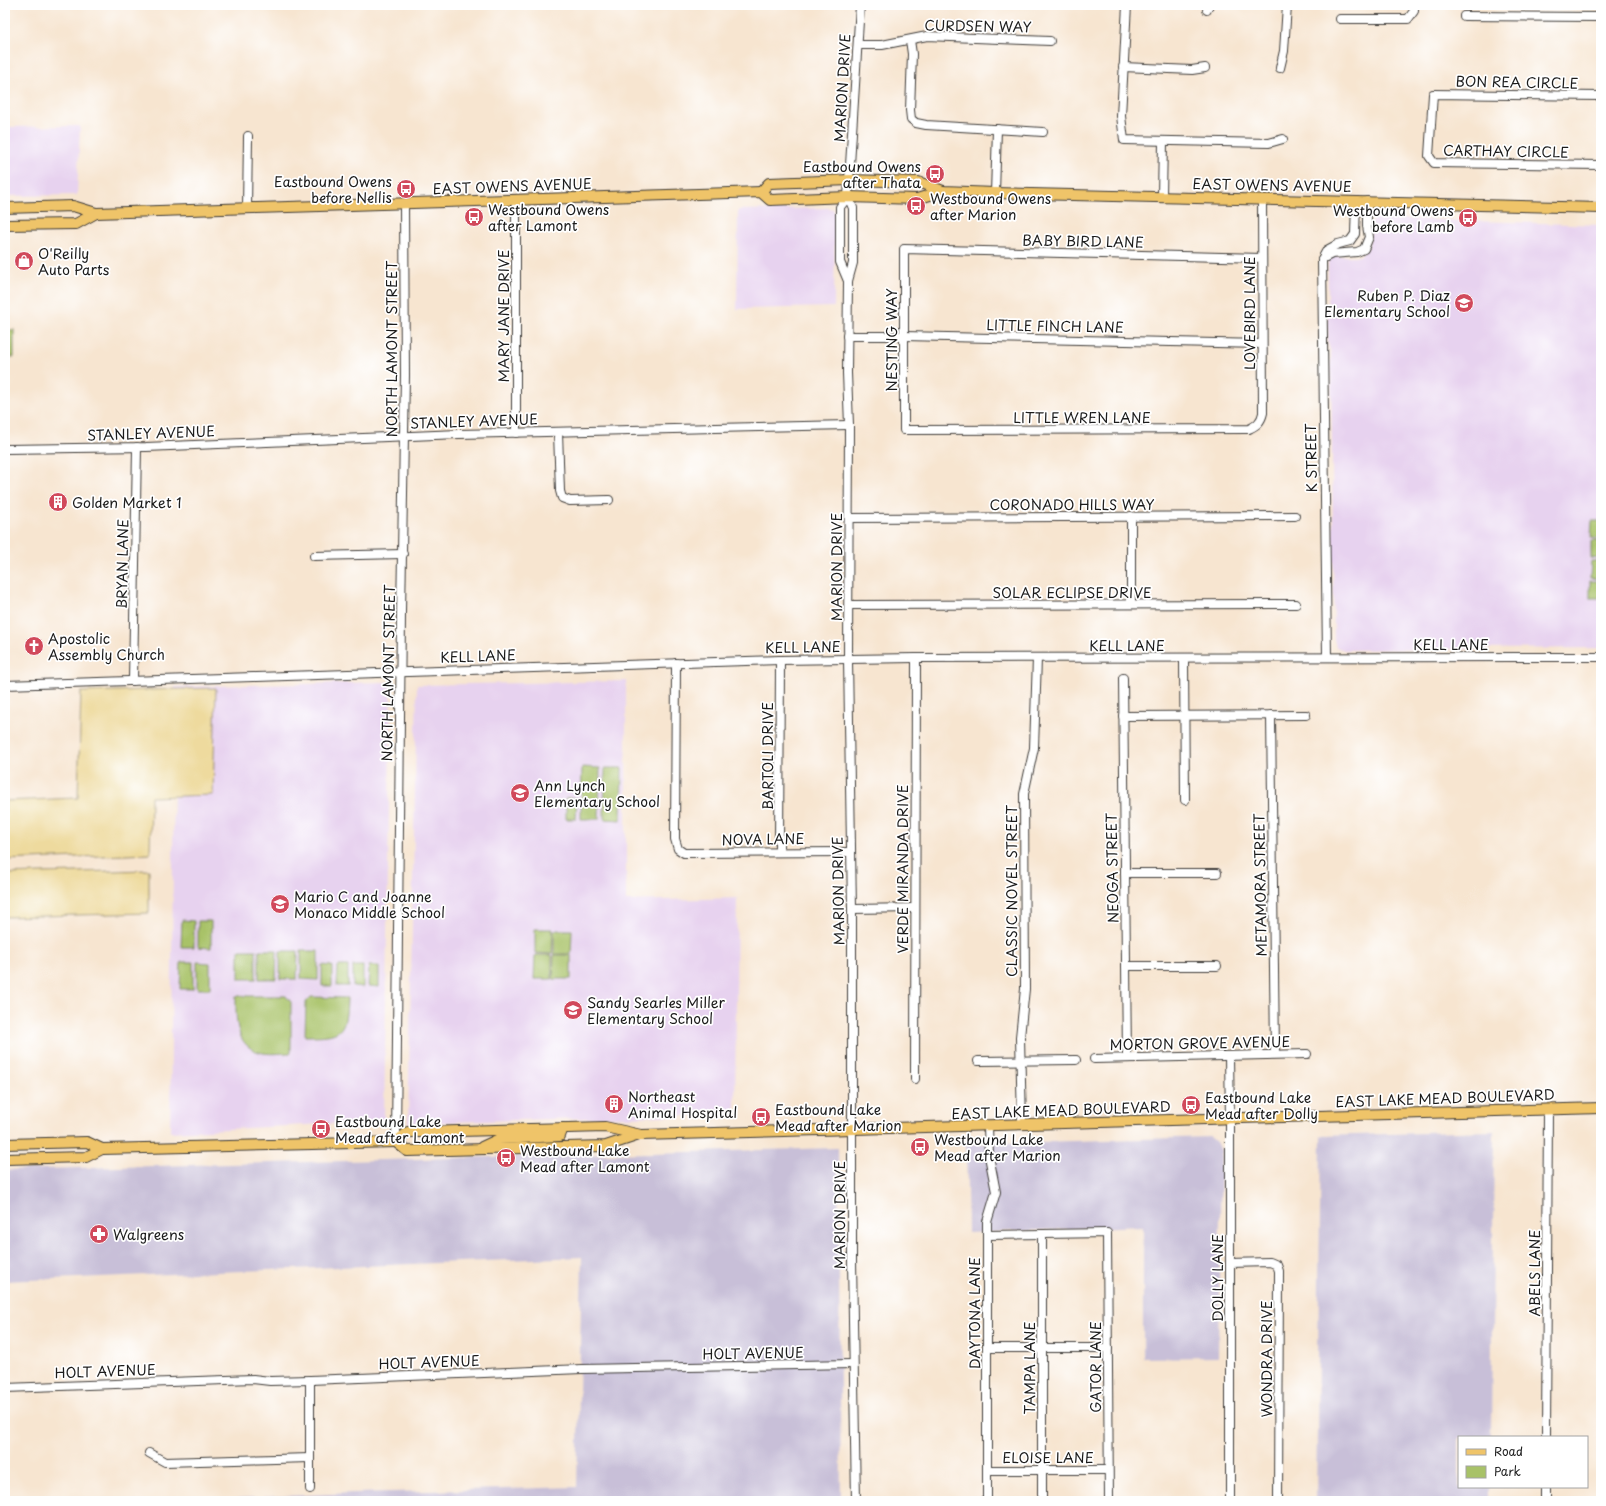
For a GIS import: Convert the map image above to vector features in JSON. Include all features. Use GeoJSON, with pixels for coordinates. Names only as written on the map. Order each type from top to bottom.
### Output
{"type":"FeatureCollection","features":[{"type":"Feature","properties":{"kind":"main road","name":"EAST OWENS AVENUE"},"geometry":{"type":"LineString","coordinates":[[761,192],[769,183],[850,180],[918,182],[942,191],[995,193],[1367,201],[1601,208]]}},
{"type":"Feature","properties":{"kind":"main road","name":"EAST OWENS AVENUE"},"geometry":{"type":"LineString","coordinates":[[5,208],[73,206],[96,213],[761,192],[770,200],[848,197],[917,199],[942,191]]}},
{"type":"Feature","properties":{"kind":"main road","name":"EAST OWENS AVENUE"},"geometry":{"type":"LineString","coordinates":[[5,225],[76,224],[96,213]]}},
{"type":"Feature","properties":{"kind":"main road","name":"EAST LAKE MEAD BOULEVARD"},"geometry":{"type":"LineString","coordinates":[[5,1159],[86,1157],[102,1149],[396,1142],[408,1132],[605,1127],[641,1135],[1601,1108]]}},
{"type":"Feature","properties":{"kind":"main road"},"geometry":{"type":"LineString","coordinates":[[478,1149],[499,1139],[560,1136],[563,1128]]}},
{"type":"Feature","properties":{"kind":"main road","name":"EAST LAKE MEAD BOULEVARD"},"geometry":{"type":"LineString","coordinates":[[396,1142],[407,1151],[606,1146],[641,1135]]}},
{"type":"Feature","properties":{"kind":"main road","name":"EAST LAKE MEAD BOULEVARD"},"geometry":{"type":"LineString","coordinates":[[5,1144],[87,1142],[102,1149]]}},
{"type":"Feature","properties":{"kind":"street","name":"MARION DRIVE"},"geometry":{"type":"LineString","coordinates":[[856,1501],[853,1364],[852,909],[848,659],[849,425],[847,336],[848,281],[853,263],[853,208],[848,197],[860,5]]}},
{"type":"Feature","properties":{"kind":"street"},"geometry":{"type":"LineString","coordinates":[[1127,5],[1121,116],[1124,140],[1269,143],[1283,139]]}},
{"type":"Feature","properties":{"kind":"street"},"geometry":{"type":"LineString","coordinates":[[1280,68],[1284,51],[1287,5]]}},
{"type":"Feature","properties":{"kind":"street"},"geometry":{"type":"LineString","coordinates":[[1340,19],[1408,19],[1414,11],[1414,5]]}},
{"type":"Feature","properties":{"kind":"street"},"geometry":{"type":"LineString","coordinates":[[1464,16],[1601,16]]}},
{"type":"Feature","properties":{"kind":"street","name":"CURDSEN WAY"},"geometry":{"type":"LineString","coordinates":[[858,45],[882,45],[927,36],[1050,41]]}},
{"type":"Feature","properties":{"kind":"street"},"geometry":{"type":"LineString","coordinates":[[910,40],[912,54],[910,110],[911,119],[916,123],[926,125],[1043,132]]}},
{"type":"Feature","properties":{"kind":"street"},"geometry":{"type":"LineString","coordinates":[[1123,67],[1192,70],[1205,68]]}},
{"type":"Feature","properties":{"kind":"street","name":"BON REA CIRCLE"},"geometry":{"type":"LineString","coordinates":[[1433,94],[1601,96]]}},
{"type":"Feature","properties":{"kind":"street","name":"CARTHAY CIRCLE"},"geometry":{"type":"LineString","coordinates":[[1433,94],[1429,156],[1434,163],[1601,165]]}},
{"type":"Feature","properties":{"kind":"street"},"geometry":{"type":"LineString","coordinates":[[995,193],[997,129]]}},
{"type":"Feature","properties":{"kind":"street"},"geometry":{"type":"LineString","coordinates":[[247,209],[248,136]]}},
{"type":"Feature","properties":{"kind":"street"},"geometry":{"type":"LineString","coordinates":[[1162,197],[1163,141]]}},
{"type":"Feature","properties":{"kind":"street","name":"MARION DRIVE"},"geometry":{"type":"LineString","coordinates":[[848,197],[840,207],[840,262],[848,281]]}},
{"type":"Feature","properties":{"kind":"street","name":"LOVEBIRD LANE"},"geometry":{"type":"LineString","coordinates":[[1258,425],[1263,413],[1262,199]]}},
{"type":"Feature","properties":{"kind":"street","name":"MARY JANE DRIVE"},"geometry":{"type":"LineString","coordinates":[[516,200],[516,432]]}},
{"type":"Feature","properties":{"kind":"street"},"geometry":{"type":"LineString","coordinates":[[1322,259],[1327,250],[1338,244],[1350,241],[1355,234],[1356,201]]}},
{"type":"Feature","properties":{"kind":"street"},"geometry":{"type":"LineString","coordinates":[[1322,259],[1332,254],[1357,252],[1364,249],[1369,237],[1367,226],[1367,201]]}},
{"type":"Feature","properties":{"kind":"street","name":"NORTH LAMONT STREET"},"geometry":{"type":"LineString","coordinates":[[396,1142],[400,672],[403,554],[404,204]]}},
{"type":"Feature","properties":{"kind":"street","name":"BABY BIRD LANE"},"geometry":{"type":"LineString","coordinates":[[904,250],[1262,258]]}},
{"type":"Feature","properties":{"kind":"street","name":"NESTING WAY"},"geometry":{"type":"LineString","coordinates":[[904,250],[904,430]]}},
{"type":"Feature","properties":{"kind":"street","name":"K STREET"},"geometry":{"type":"LineString","coordinates":[[1322,259],[1327,657]]}},
{"type":"Feature","properties":{"kind":"street","name":"LITTLE FINCH LANE"},"geometry":{"type":"LineString","coordinates":[[847,336],[1262,344]]}},
{"type":"Feature","properties":{"kind":"street","name":"STANLEY AVENUE"},"geometry":{"type":"LineString","coordinates":[[5,449],[137,447],[516,432],[849,425]]}},
{"type":"Feature","properties":{"kind":"street","name":"LITTLE WREN LANE"},"geometry":{"type":"LineString","coordinates":[[904,430],[1249,429],[1258,425]]}},
{"type":"Feature","properties":{"kind":"street"},"geometry":{"type":"LineString","coordinates":[[558,432],[560,491],[562,498],[570,501],[609,500]]}},
{"type":"Feature","properties":{"kind":"street","name":"BRYAN LANE"},"geometry":{"type":"LineString","coordinates":[[133,681],[137,447]]}},
{"type":"Feature","properties":{"kind":"street"},"geometry":{"type":"LineString","coordinates":[[1131,516],[1131,604]]}},
{"type":"Feature","properties":{"kind":"street","name":"CORONADO HILLS WAY"},"geometry":{"type":"LineString","coordinates":[[849,518],[1295,516]]}},
{"type":"Feature","properties":{"kind":"street"},"geometry":{"type":"LineString","coordinates":[[314,556],[403,554]]}},
{"type":"Feature","properties":{"kind":"street","name":"SOLAR ECLIPSE DRIVE"},"geometry":{"type":"LineString","coordinates":[[849,605],[1296,604]]}},
{"type":"Feature","properties":{"kind":"street","name":"KELL LANE"},"geometry":{"type":"LineString","coordinates":[[5,685],[780,660],[916,658],[1601,657]]}},
{"type":"Feature","properties":{"kind":"street","name":"VERDE MIRANDA DRIVE"},"geometry":{"type":"LineString","coordinates":[[915,1079],[916,658]]}},
{"type":"Feature","properties":{"kind":"street","name":"CLASSIC NOVEL STREET"},"geometry":{"type":"LineString","coordinates":[[1022,1125],[1020,1037],[1025,974],[1024,794],[1034,748],[1037,658]]}},
{"type":"Feature","properties":{"kind":"street"},"geometry":{"type":"LineString","coordinates":[[1184,658],[1185,800]]}},
{"type":"Feature","properties":{"kind":"street","name":"BARTOLI DRIVE"},"geometry":{"type":"LineString","coordinates":[[779,852],[780,660]]}},
{"type":"Feature","properties":{"kind":"street","name":"NOVA LANE"},"geometry":{"type":"LineString","coordinates":[[676,664],[675,839],[678,849],[684,853],[851,852]]}},
{"type":"Feature","properties":{"kind":"street","name":"NEOGA STREET"},"geometry":{"type":"LineString","coordinates":[[1123,678],[1127,1058]]}},
{"type":"Feature","properties":{"kind":"street","name":"METAMORA STREET"},"geometry":{"type":"LineString","coordinates":[[1270,715],[1275,1054]]}},
{"type":"Feature","properties":{"kind":"street"},"geometry":{"type":"LineString","coordinates":[[1123,716],[1306,715]]}},
{"type":"Feature","properties":{"kind":"street"},"geometry":{"type":"LineString","coordinates":[[1125,873],[1217,873]]}},
{"type":"Feature","properties":{"kind":"street"},"geometry":{"type":"LineString","coordinates":[[852,909],[915,908]]}},
{"type":"Feature","properties":{"kind":"street"},"geometry":{"type":"LineString","coordinates":[[1126,966],[1217,966]]}},
{"type":"Feature","properties":{"kind":"street","name":"MORTON GROVE AVENUE"},"geometry":{"type":"LineString","coordinates":[[1094,1059],[1307,1054]]}},
{"type":"Feature","properties":{"kind":"street","name":"DOLLY LANE"},"geometry":{"type":"LineString","coordinates":[[1229,1056],[1230,1501]]}},
{"type":"Feature","properties":{"kind":"street"},"geometry":{"type":"LineString","coordinates":[[978,1060],[1076,1060]]}},
{"type":"Feature","properties":{"kind":"street","name":"ABELS LANE"},"geometry":{"type":"LineString","coordinates":[[1546,1436],[1548,1109]]}},
{"type":"Feature","properties":{"kind":"street","name":"DAYTONA LANE"},"geometry":{"type":"LineString","coordinates":[[987,1501],[987,1222],[996,1192],[989,1156],[988,1126]]}},
{"type":"Feature","properties":{"kind":"street","name":"GATOR LANE"},"geometry":{"type":"LineString","coordinates":[[1042,1234],[1107,1233],[1109,1501]]}},
{"type":"Feature","properties":{"kind":"street"},"geometry":{"type":"LineString","coordinates":[[988,1235],[1042,1234]]}},
{"type":"Feature","properties":{"kind":"street","name":"TAMPA LANE"},"geometry":{"type":"LineString","coordinates":[[1042,1234],[1042,1501]]}},
{"type":"Feature","properties":{"kind":"street","name":"WONDRA DRIVE"},"geometry":{"type":"LineString","coordinates":[[1230,1263],[1270,1262],[1277,1265],[1279,1270],[1278,1501]]}},
{"type":"Feature","properties":{"kind":"street"},"geometry":{"type":"LineString","coordinates":[[987,1348],[1108,1348]]}},
{"type":"Feature","properties":{"kind":"street","name":"HOLT AVENUE"},"geometry":{"type":"LineString","coordinates":[[5,1388],[237,1380],[310,1380],[587,1369],[853,1364]]}},
{"type":"Feature","properties":{"kind":"street"},"geometry":{"type":"LineString","coordinates":[[310,1380],[310,1489]]}},
{"type":"Feature","properties":{"kind":"street"},"geometry":{"type":"LineString","coordinates":[[149,1453],[165,1462],[310,1458]]}},
{"type":"Feature","properties":{"kind":"street","name":"ELOISE LANE"},"geometry":{"type":"LineString","coordinates":[[987,1470],[1108,1470]]}},
{"type":"Feature","properties":{"kind":"street"},"geometry":{"type":"LineString","coordinates":[[1545,1488],[1545,1501]]}},
{"type":"Feature","properties":{"kind":"shaded area"},"geometry":{"type":"Polygon","coordinates":[[[80,126],[77,195],[5,196],[5,127],[80,126]]]}},
{"type":"Feature","properties":{"kind":"shaded area"},"geometry":{"type":"Polygon","coordinates":[[[833,209],[835,214],[834,307],[737,309],[738,210],[833,209]]]}},
{"type":"Feature","properties":{"kind":"shaded area"},"geometry":{"type":"Polygon","coordinates":[[[1373,218],[1601,225],[1601,648],[1344,650],[1336,647],[1334,639],[1331,354],[1328,343],[1328,262],[1330,256],[1360,256],[1368,247],[1373,218]]]}},
{"type":"Feature","properties":{"kind":"shaded area","name":"Sandy Searles Miller Elementary School"},"geometry":{"type":"Polygon","coordinates":[[[626,681],[626,901],[737,898],[735,1114],[408,1123],[417,685],[626,681]]]}},
{"type":"Feature","properties":{"kind":"shaded area","name":"Mario C and Joanne Monaco Middle School"},"geometry":{"type":"Polygon","coordinates":[[[391,682],[384,1121],[170,1132],[175,687],[391,682]]]}},
{"type":"Feature","properties":{"kind":"shaded area"},"geometry":{"type":"Polygon","coordinates":[[[1494,1131],[1491,1436],[1458,1436],[1458,1488],[1490,1488],[1490,1501],[1316,1501],[1321,1136],[1494,1131]]]}},
{"type":"Feature","properties":{"kind":"shaded area"},"geometry":{"type":"Polygon","coordinates":[[[1210,1137],[1216,1142],[1221,1150],[1218,1357],[1143,1358],[1143,1226],[968,1233],[966,1144],[1210,1137]]]}},
{"type":"Feature","properties":{"kind":"shaded area"},"geometry":{"type":"Polygon","coordinates":[[[838,1148],[841,1501],[165,1501],[354,1493],[577,1487],[582,1257],[5,1281],[5,1170],[838,1148]]]}},
{"type":"Feature","properties":{"kind":"green space"},"geometry":{"type":"Polygon","coordinates":[[[5,330],[14,330],[14,357],[5,357],[5,330]]]}},
{"type":"Feature","properties":{"kind":"green space"},"geometry":{"type":"Polygon","coordinates":[[[1592,521],[1601,521],[1601,539],[1591,538],[1592,521]]]}},
{"type":"Feature","properties":{"kind":"green space"},"geometry":{"type":"Polygon","coordinates":[[[1591,541],[1601,541],[1601,559],[1591,558],[1591,541]]]}},
{"type":"Feature","properties":{"kind":"green space"},"geometry":{"type":"Polygon","coordinates":[[[1591,561],[1601,561],[1601,579],[1590,578],[1591,561]]]}},
{"type":"Feature","properties":{"kind":"green space"},"geometry":{"type":"Polygon","coordinates":[[[1590,581],[1601,581],[1601,598],[1590,598],[1590,581]]]}},
{"type":"Feature","properties":{"kind":"green space"},"geometry":{"type":"Polygon","coordinates":[[[582,767],[600,768],[599,819],[581,819],[582,767]]]}},
{"type":"Feature","properties":{"kind":"green space"},"geometry":{"type":"Polygon","coordinates":[[[605,768],[622,768],[621,820],[604,819],[605,768]]]}},
{"type":"Feature","properties":{"kind":"green space"},"geometry":{"type":"Polygon","coordinates":[[[566,798],[577,798],[576,819],[566,819],[566,798]]]}},
{"type":"Feature","properties":{"kind":"green space"},"geometry":{"type":"Polygon","coordinates":[[[182,920],[194,921],[194,947],[181,947],[182,920]]]}},
{"type":"Feature","properties":{"kind":"green space"},"geometry":{"type":"Polygon","coordinates":[[[198,921],[211,921],[211,948],[198,947],[198,921]]]}},
{"type":"Feature","properties":{"kind":"green space"},"geometry":{"type":"Polygon","coordinates":[[[535,929],[553,929],[552,954],[535,953],[535,929]]]}},
{"type":"Feature","properties":{"kind":"green space"},"geometry":{"type":"Polygon","coordinates":[[[554,930],[572,930],[571,954],[554,954],[554,930]]]}},
{"type":"Feature","properties":{"kind":"green space"},"geometry":{"type":"Polygon","coordinates":[[[239,950],[256,950],[256,979],[239,979],[239,950]]]}},
{"type":"Feature","properties":{"kind":"green space"},"geometry":{"type":"Polygon","coordinates":[[[259,950],[277,950],[276,979],[259,979],[259,950]]]}},
{"type":"Feature","properties":{"kind":"green space"},"geometry":{"type":"Polygon","coordinates":[[[280,951],[298,951],[297,979],[280,979],[280,951]]]}},
{"type":"Feature","properties":{"kind":"green space"},"geometry":{"type":"Polygon","coordinates":[[[301,951],[318,951],[318,980],[301,979],[301,951]]]}},
{"type":"Feature","properties":{"kind":"green space"},"geometry":{"type":"Polygon","coordinates":[[[535,955],[552,955],[552,979],[534,979],[535,955]]]}},
{"type":"Feature","properties":{"kind":"green space"},"geometry":{"type":"Polygon","coordinates":[[[554,955],[571,955],[571,979],[553,979],[554,955]]]}},
{"type":"Feature","properties":{"kind":"green space"},"geometry":{"type":"Polygon","coordinates":[[[181,962],[193,962],[193,989],[180,989],[181,962]]]}},
{"type":"Feature","properties":{"kind":"green space"},"geometry":{"type":"Polygon","coordinates":[[[197,962],[210,963],[210,989],[197,989],[197,962]]]}},
{"type":"Feature","properties":{"kind":"green space"},"geometry":{"type":"Polygon","coordinates":[[[322,965],[332,966],[332,986],[322,986],[322,965]]]}},
{"type":"Feature","properties":{"kind":"green space"},"geometry":{"type":"Polygon","coordinates":[[[338,966],[348,966],[348,986],[337,986],[338,966]]]}},
{"type":"Feature","properties":{"kind":"green space"},"geometry":{"type":"Polygon","coordinates":[[[353,966],[363,966],[363,987],[353,986],[353,966]]]}},
{"type":"Feature","properties":{"kind":"green space"},"geometry":{"type":"Polygon","coordinates":[[[369,966],[379,966],[379,987],[368,986],[369,966]]]}},
{"type":"Feature","properties":{"kind":"green space"},"geometry":{"type":"Polygon","coordinates":[[[236,996],[286,996],[291,1002],[291,1053],[262,1053],[251,1048],[245,1043],[238,1029],[236,996]]]}},
{"type":"Feature","properties":{"kind":"green space"},"geometry":{"type":"Polygon","coordinates":[[[311,997],[347,998],[345,1019],[343,1026],[339,1030],[327,1035],[305,1036],[306,1002],[311,997]]]}},
{"type":"Feature","properties":{"kind":"sand"},"geometry":{"type":"Polygon","coordinates":[[[216,688],[213,795],[151,797],[150,854],[5,860],[5,801],[78,798],[81,692],[216,688]]]}},
{"type":"Feature","properties":{"kind":"sand"},"geometry":{"type":"Polygon","coordinates":[[[149,870],[149,913],[5,917],[5,874],[149,870]]]}},
{"type":"Feature","properties":{"kind":"place","name":"Eastbound Owens after Thata"},"geometry":{"type":"Point","coordinates":[935,174]}},
{"type":"Feature","properties":{"kind":"place","name":"Eastbound Owens before Nellis"},"geometry":{"type":"Point","coordinates":[406,189]}},
{"type":"Feature","properties":{"kind":"place","name":"Westbound Owens after Marion"},"geometry":{"type":"Point","coordinates":[916,206]}},
{"type":"Feature","properties":{"kind":"place","name":"Westbound Owens after Lamont"},"geometry":{"type":"Point","coordinates":[474,217]}},
{"type":"Feature","properties":{"kind":"place","name":"Westbound Owens before Lamb"},"geometry":{"type":"Point","coordinates":[1468,218]}},
{"type":"Feature","properties":{"kind":"place","name":"O'Reilly Auto Parts"},"geometry":{"type":"Point","coordinates":[24,261]}},
{"type":"Feature","properties":{"kind":"place","name":"Ruben P. Diaz Elementary School"},"geometry":{"type":"Point","coordinates":[1464,303]}},
{"type":"Feature","properties":{"kind":"place","name":"Golden Market 1"},"geometry":{"type":"Point","coordinates":[58,502]}},
{"type":"Feature","properties":{"kind":"place","name":"Apostolic Assembly Church"},"geometry":{"type":"Point","coordinates":[34,646]}},
{"type":"Feature","properties":{"kind":"place","name":"Ann Lynch Elementary School"},"geometry":{"type":"Point","coordinates":[520,793]}},
{"type":"Feature","properties":{"kind":"place","name":"Mario C and Joanne Monaco Middle School"},"geometry":{"type":"Point","coordinates":[280,904]}},
{"type":"Feature","properties":{"kind":"place","name":"Sandy Searles Miller Elementary School"},"geometry":{"type":"Point","coordinates":[573,1010]}},
{"type":"Feature","properties":{"kind":"place","name":"Northeast Animal Hospital"},"geometry":{"type":"Point","coordinates":[614,1104]}},
{"type":"Feature","properties":{"kind":"place","name":"Eastbound Lake Mead after Dolly"},"geometry":{"type":"Point","coordinates":[1191,1105]}},
{"type":"Feature","properties":{"kind":"place","name":"Eastbound Lake Mead after Marion"},"geometry":{"type":"Point","coordinates":[761,1117]}},
{"type":"Feature","properties":{"kind":"place","name":"Eastbound Lake Mead after Lamont"},"geometry":{"type":"Point","coordinates":[321,1129]}},
{"type":"Feature","properties":{"kind":"place","name":"Westbound Lake Mead after Marion"},"geometry":{"type":"Point","coordinates":[920,1147]}},
{"type":"Feature","properties":{"kind":"place","name":"Westbound Lake Mead after Lamont"},"geometry":{"type":"Point","coordinates":[506,1158]}},
{"type":"Feature","properties":{"kind":"place","name":"Walgreens"},"geometry":{"type":"Point","coordinates":[99,1234]}}]}
